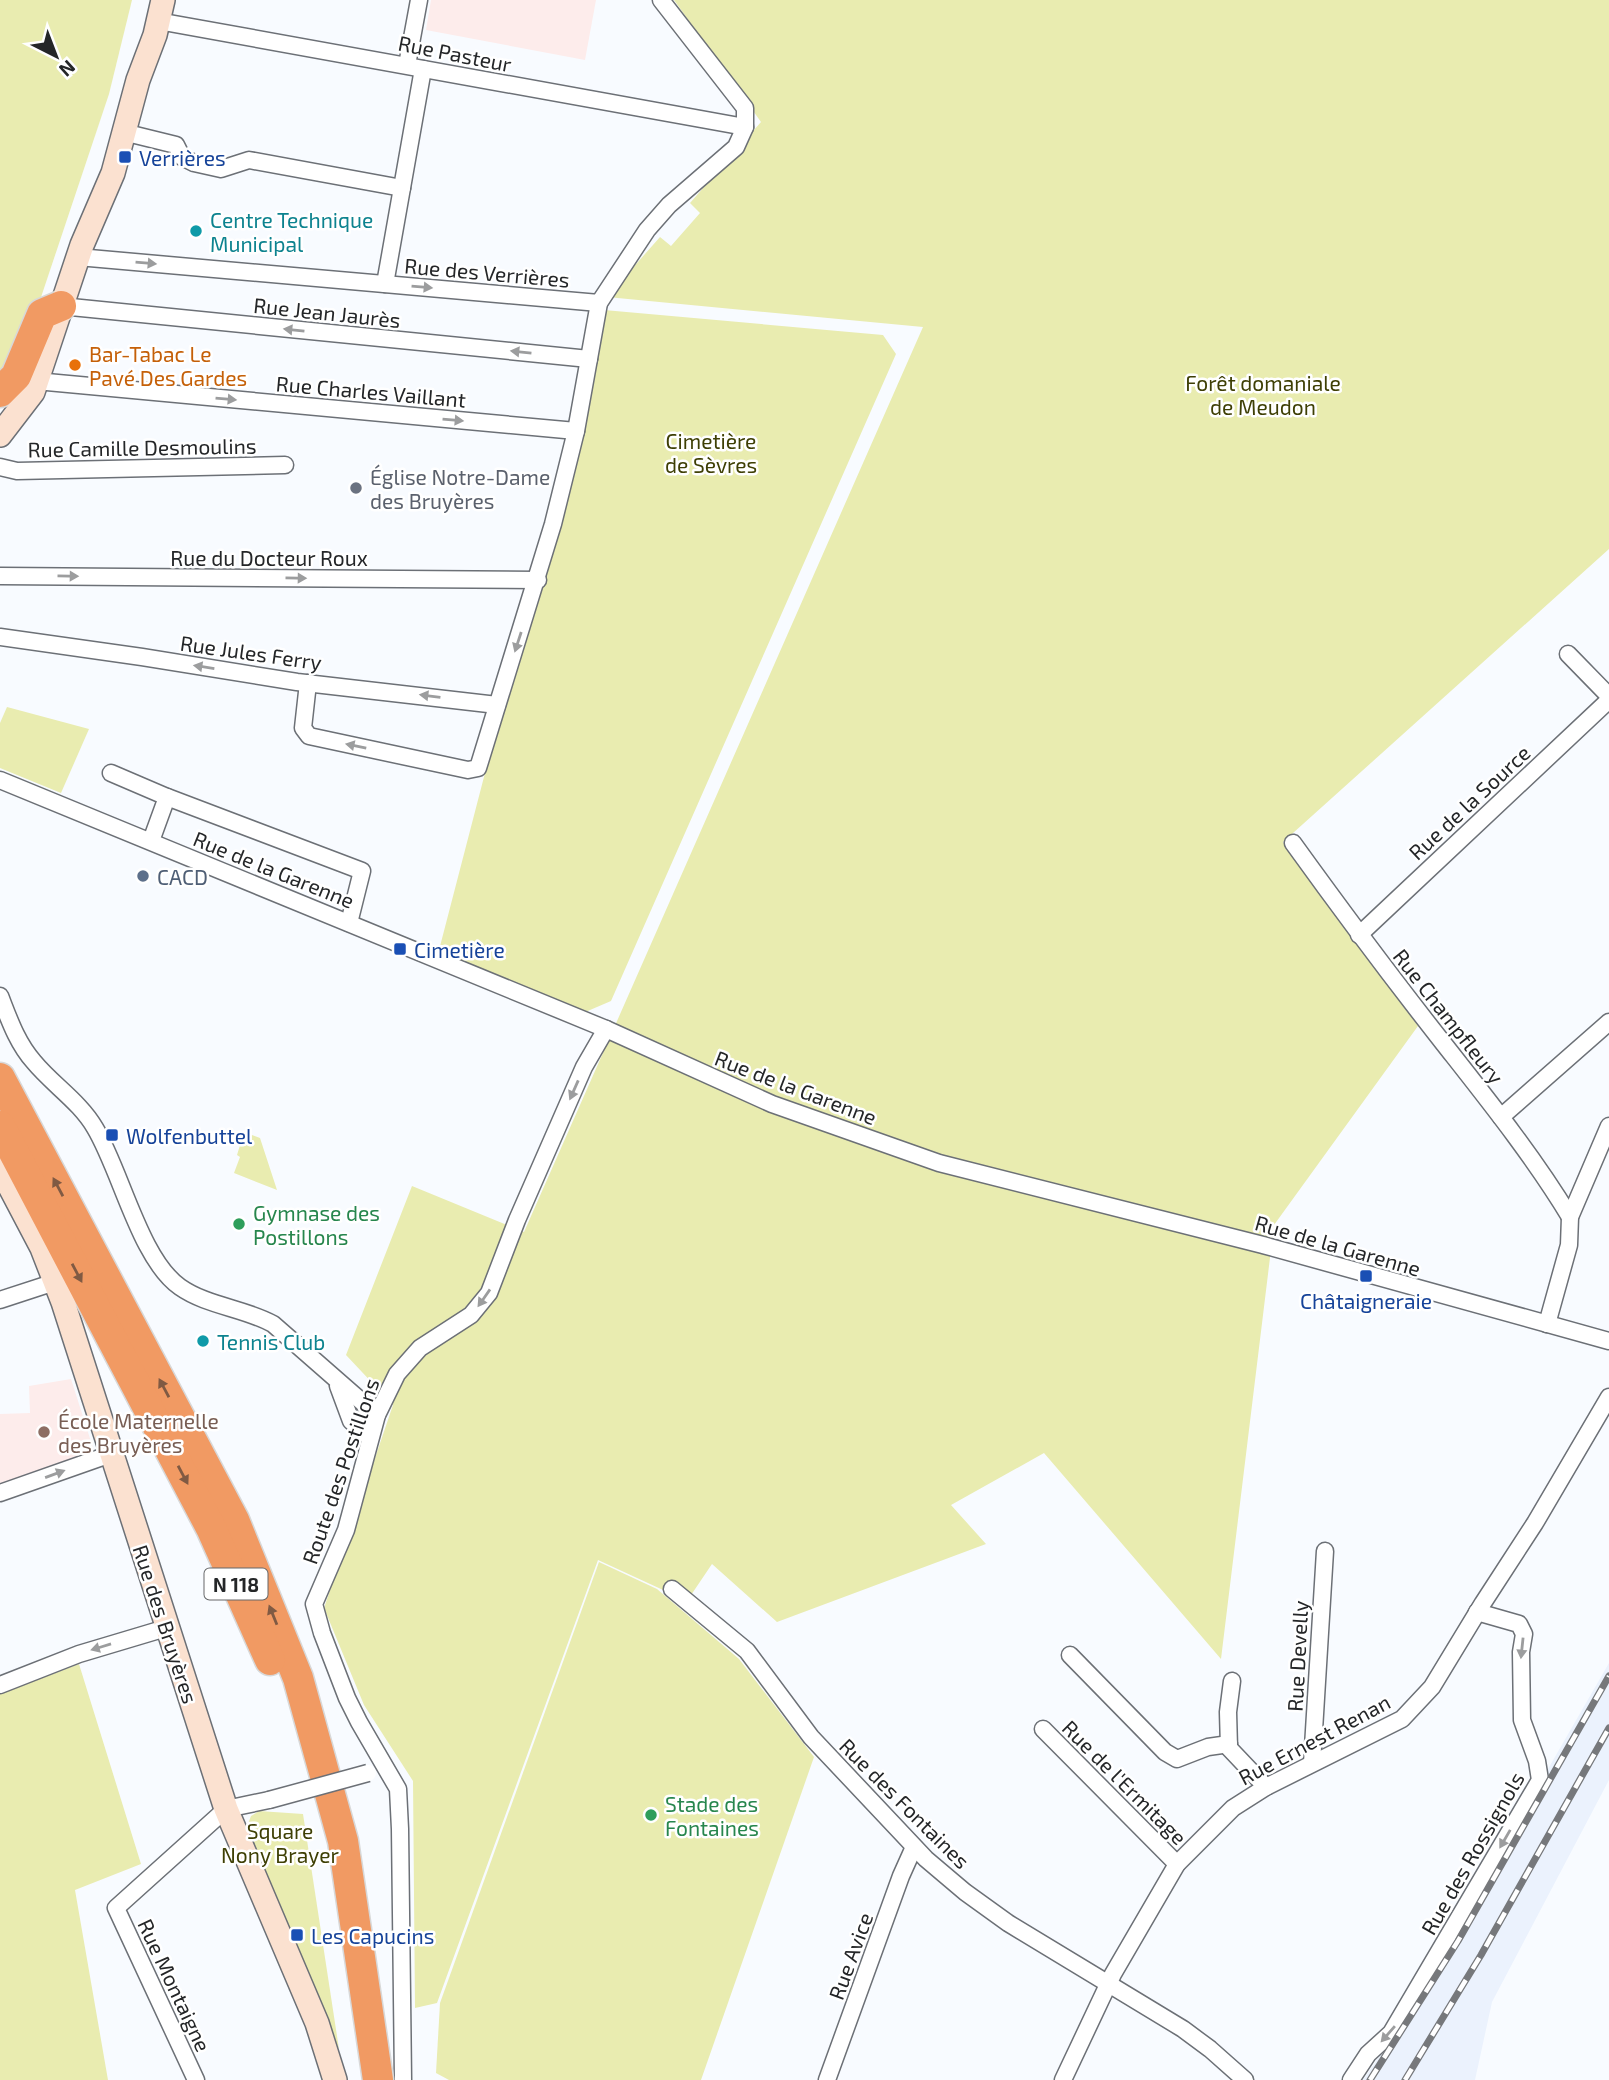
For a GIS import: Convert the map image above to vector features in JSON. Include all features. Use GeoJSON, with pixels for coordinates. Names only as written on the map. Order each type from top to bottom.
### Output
{"type":"FeatureCollection","features":[{"type":"Feature","properties":{"kind":"highway"},"geometry":{"type":"LineString","coordinates":[[0,392],[16,376],[42,314],[61,306]]}},
{"type":"Feature","properties":{"kind":"highway","name":"N 118"},"geometry":{"type":"LineString","coordinates":[[0,1078],[234,1520],[298,1678],[343,1841],[378,2080]]}},
{"type":"Feature","properties":{"kind":"highway","name":"N 118"},"geometry":{"type":"LineString","coordinates":[[0,1126],[211,1528],[278,1677],[306,1758],[326,1849],[361,2080]]}},
{"type":"Feature","properties":{"kind":"street"},"geometry":{"type":"LineString","coordinates":[[385,284],[402,188],[419,0]]}},
{"type":"Feature","properties":{"kind":"street"},"geometry":{"type":"LineString","coordinates":[[308,683],[303,728],[309,736],[468,770],[478,768],[538,580],[576,431],[599,303],[647,230],[669,205],[736,147],[745,127],[745,108],[661,0]]}},
{"type":"Feature","properties":{"kind":"street"},"geometry":{"type":"LineString","coordinates":[[80,251],[113,173],[156,7]]}},
{"type":"Feature","properties":{"kind":"street"},"geometry":{"type":"LineString","coordinates":[[0,435],[33,392],[156,7]]}},
{"type":"Feature","properties":{"kind":"street","name":"Rue Pasteur"},"geometry":{"type":"LineString","coordinates":[[156,7],[415,67],[745,127]]}},
{"type":"Feature","properties":{"kind":"street"},"geometry":{"type":"LineString","coordinates":[[123,132],[176,145],[182,157],[194,163],[221,169],[249,160],[402,188]]}},
{"type":"Feature","properties":{"kind":"street","name":"Rue des Verrières"},"geometry":{"type":"LineString","coordinates":[[80,251],[385,284],[599,303]]}},
{"type":"Feature","properties":{"kind":"street","name":"Rue Jean Jaurès"},"geometry":{"type":"LineString","coordinates":[[61,306],[589,359]]}},
{"type":"Feature","properties":{"kind":"street"},"geometry":{"type":"LineString","coordinates":[[0,409],[36,381]]}},
{"type":"Feature","properties":{"kind":"street","name":"Rue Charles Vaillant"},"geometry":{"type":"LineString","coordinates":[[36,381],[576,431]]}},
{"type":"Feature","properties":{"kind":"street","name":"Rue Camille Desmoulins"},"geometry":{"type":"LineString","coordinates":[[0,467],[18,471],[285,465]]}},
{"type":"Feature","properties":{"kind":"street","name":"Rue du Docteur Roux"},"geometry":{"type":"LineString","coordinates":[[0,576],[538,580]]}},
{"type":"Feature","properties":{"kind":"street","name":"Rue Jules Ferry"},"geometry":{"type":"LineString","coordinates":[[0,637],[308,683],[497,705]]}},
{"type":"Feature","properties":{"kind":"street"},"geometry":{"type":"LineString","coordinates":[[1568,654],[1609,698]]}},
{"type":"Feature","properties":{"kind":"street","name":"Rue de la Source"},"geometry":{"type":"LineString","coordinates":[[1359,935],[1609,698]]}},
{"type":"Feature","properties":{"kind":"street"},"geometry":{"type":"LineString","coordinates":[[111,773],[362,871],[349,923]]}},
{"type":"Feature","properties":{"kind":"street","name":"Rue de la Garenne"},"geometry":{"type":"LineString","coordinates":[[0,780],[606,1029],[772,1104],[939,1163],[1263,1245],[1609,1341]]}},
{"type":"Feature","properties":{"kind":"street"},"geometry":{"type":"LineString","coordinates":[[151,841],[167,797]]}},
{"type":"Feature","properties":{"kind":"street","name":"Rue Champfleury"},"geometry":{"type":"LineString","coordinates":[[1293,843],[1359,935],[1501,1117],[1554,1190],[1570,1217]]}},
{"type":"Feature","properties":{"kind":"street"},"geometry":{"type":"LineString","coordinates":[[0,996],[19,1041],[33,1062],[86,1115],[96,1129],[137,1224],[159,1266],[178,1286],[198,1297],[255,1314],[273,1324],[377,1415]]}},
{"type":"Feature","properties":{"kind":"street"},"geometry":{"type":"LineString","coordinates":[[1501,1117],[1609,1022]]}},
{"type":"Feature","properties":{"kind":"street","name":"Route des Postillons"},"geometry":{"type":"LineString","coordinates":[[403,2080],[398,1789],[347,1698],[314,1604],[346,1530],[377,1415],[397,1374],[420,1348],[471,1315],[489,1293],[528,1194],[587,1062],[606,1029]]}},
{"type":"Feature","properties":{"kind":"street"},"geometry":{"type":"LineString","coordinates":[[1548,1324],[1569,1245],[1570,1217],[1609,1126]]}},
{"type":"Feature","properties":{"kind":"street","name":"Rue des Bruyères"},"geometry":{"type":"LineString","coordinates":[[0,1168],[42,1248],[55,1282],[226,1809],[317,2023],[335,2080]]}},
{"type":"Feature","properties":{"kind":"street"},"geometry":{"type":"LineString","coordinates":[[0,1300],[55,1282]]}},
{"type":"Feature","properties":{"kind":"street"},"geometry":{"type":"LineString","coordinates":[[332,1375],[342,1392],[351,1421],[370,1438]]}},
{"type":"Feature","properties":{"kind":"street","name":"Rue Ernest Renan"},"geometry":{"type":"LineString","coordinates":[[1063,2080],[1108,1985],[1177,1864],[1233,1808],[1266,1787],[1402,1718],[1432,1687],[1535,1523],[1609,1397]]}},
{"type":"Feature","properties":{"kind":"street"},"geometry":{"type":"LineString","coordinates":[[0,1493],[111,1454]]}},
{"type":"Feature","properties":{"kind":"street","name":"Rue Develly"},"geometry":{"type":"LineString","coordinates":[[1312,1763],[1325,1551]]}},
{"type":"Feature","properties":{"kind":"street","name":"Rue des Fontaines"},"geometry":{"type":"LineString","coordinates":[[673,1589],[747,1651],[811,1737],[914,1847],[965,1892],[1008,1923],[1183,2029],[1245,2080]]}},
{"type":"Feature","properties":{"kind":"street","name":"Rue des Rossignols"},"geometry":{"type":"LineString","coordinates":[[1351,2080],[1368,2054],[1391,2033],[1540,1780],[1537,1761],[1521,1720],[1521,1652],[1524,1634],[1518,1624],[1477,1612]]}},
{"type":"Feature","properties":{"kind":"street"},"geometry":{"type":"LineString","coordinates":[[0,1685],[79,1654],[166,1628]]}},
{"type":"Feature","properties":{"kind":"street"},"geometry":{"type":"LineString","coordinates":[[1070,1654],[1165,1752],[1177,1759],[1208,1747],[1229,1744]]}},
{"type":"Feature","properties":{"kind":"street"},"geometry":{"type":"LineString","coordinates":[[1232,1681],[1228,1712],[1229,1748],[1266,1787]]}},
{"type":"Feature","properties":{"kind":"street","name":"Rue de l'Ermitage"},"geometry":{"type":"LineString","coordinates":[[1043,1728],[1177,1864]]}},
{"type":"Feature","properties":{"kind":"street"},"geometry":{"type":"LineString","coordinates":[[226,1809],[387,1768]]}},
{"type":"Feature","properties":{"kind":"street","name":"Rue Montaigne"},"geometry":{"type":"LineString","coordinates":[[196,2080],[116,1908],[226,1809]]}},
{"type":"Feature","properties":{"kind":"street","name":"Rue Avice"},"geometry":{"type":"LineString","coordinates":[[827,2080],[914,1847]]}},
{"type":"Feature","properties":{"kind":"shaded area"},"geometry":{"type":"Polygon","coordinates":[[[431,0],[596,0],[585,60],[426,30],[431,0]]]}},
{"type":"Feature","properties":{"kind":"shaded area","name":"École Maternelle des Bruyères"},"geometry":{"type":"Polygon","coordinates":[[[71,1379],[94,1451],[0,1484],[0,1414],[30,1413],[29,1386],[71,1379]]]}},
{"type":"Feature","properties":{"kind":"shaded area"},"geometry":{"type":"Polygon","coordinates":[[[1609,1663],[1609,1780],[1492,2002],[1475,2080],[1363,2080],[1396,2033],[1609,1663]]]}},
{"type":"Feature","properties":{"kind":"green space"},"geometry":{"type":"Polygon","coordinates":[[[0,0],[132,0],[109,94],[20,360],[0,373],[0,0]]]}},
{"type":"Feature","properties":{"kind":"green space","name":"Forêt domaniale de Meudon"},"geometry":{"type":"Polygon","coordinates":[[[674,0],[1609,0],[1609,549],[1283,842],[1418,1026],[1274,1225],[1221,1659],[1044,1453],[951,1505],[986,1544],[777,1622],[712,1564],[687,1601],[598,1560],[437,2003],[415,2008],[413,1781],[364,1705],[324,1608],[393,1405],[346,1355],[412,1186],[524,1232],[923,327],[607,297],[660,237],[671,246],[700,213],[690,203],[761,122],[674,0]]]}},
{"type":"Feature","properties":{"kind":"green space","name":"Cimetière de Sèvres"},"geometry":{"type":"Polygon","coordinates":[[[604,310],[883,335],[896,354],[611,1001],[583,1013],[438,954],[485,773],[561,526],[582,439],[604,310]]]}},
{"type":"Feature","properties":{"kind":"green space"},"geometry":{"type":"Polygon","coordinates":[[[7,707],[89,729],[61,793],[0,768],[0,723],[7,707]]]}},
{"type":"Feature","properties":{"kind":"green space"},"geometry":{"type":"Polygon","coordinates":[[[244,1132],[260,1138],[277,1190],[234,1173],[244,1132]]]}},
{"type":"Feature","properties":{"kind":"green space","name":"Stade des Fontaines"},"geometry":{"type":"Polygon","coordinates":[[[599,1562],[657,1589],[739,1659],[814,1757],[701,2080],[449,2080],[436,2073],[440,2003],[599,1562]]]}},
{"type":"Feature","properties":{"kind":"green space"},"geometry":{"type":"Polygon","coordinates":[[[79,1664],[141,1864],[75,1890],[108,2080],[0,2080],[0,1694],[79,1664]]]}},
{"type":"Feature","properties":{"kind":"green space","name":"Square Nony Brayer"},"geometry":{"type":"Polygon","coordinates":[[[259,1811],[303,1814],[339,2049],[246,1829],[251,1816],[259,1811]]]}},
{"type":"Feature","properties":{"kind":"railway"},"geometry":{"type":"LineString","coordinates":[[1370,2080],[1458,1941],[1609,1676]]}},
{"type":"Feature","properties":{"kind":"railway"},"geometry":{"type":"LineString","coordinates":[[1405,2080],[1481,1955],[1609,1728]]}},
{"type":"Feature","properties":{"kind":"place","name":"Verrières"},"geometry":{"type":"Point","coordinates":[125,157]}},
{"type":"Feature","properties":{"kind":"place","name":"Centre Technique Municipal"},"geometry":{"type":"Point","coordinates":[196,231]}},
{"type":"Feature","properties":{"kind":"place","name":"Bar-Tabac Le Pavé Des Gardes"},"geometry":{"type":"Point","coordinates":[75,365]}},
{"type":"Feature","properties":{"kind":"place","name":"Église Notre-Dame des Bruyères"},"geometry":{"type":"Point","coordinates":[356,488]}},
{"type":"Feature","properties":{"kind":"place","name":"CACD"},"geometry":{"type":"Point","coordinates":[143,876]}},
{"type":"Feature","properties":{"kind":"place","name":"Cimetière"},"geometry":{"type":"Point","coordinates":[400,949]}},
{"type":"Feature","properties":{"kind":"place","name":"Wolfenbuttel"},"geometry":{"type":"Point","coordinates":[112,1135]}},
{"type":"Feature","properties":{"kind":"place","name":"Gymnase des Postillons"},"geometry":{"type":"Point","coordinates":[239,1224]}},
{"type":"Feature","properties":{"kind":"place","name":"Châtaigneraie"},"geometry":{"type":"Point","coordinates":[1366,1276]}},
{"type":"Feature","properties":{"kind":"place","name":"Tennis Club"},"geometry":{"type":"Point","coordinates":[203,1341]}},
{"type":"Feature","properties":{"kind":"place","name":"École Maternelle des Bruyères"},"geometry":{"type":"Point","coordinates":[44,1432]}},
{"type":"Feature","properties":{"kind":"place","name":"Stade des Fontaines"},"geometry":{"type":"Point","coordinates":[651,1815]}},
{"type":"Feature","properties":{"kind":"place","name":"Les Capucins"},"geometry":{"type":"Point","coordinates":[297,1935]}}]}
